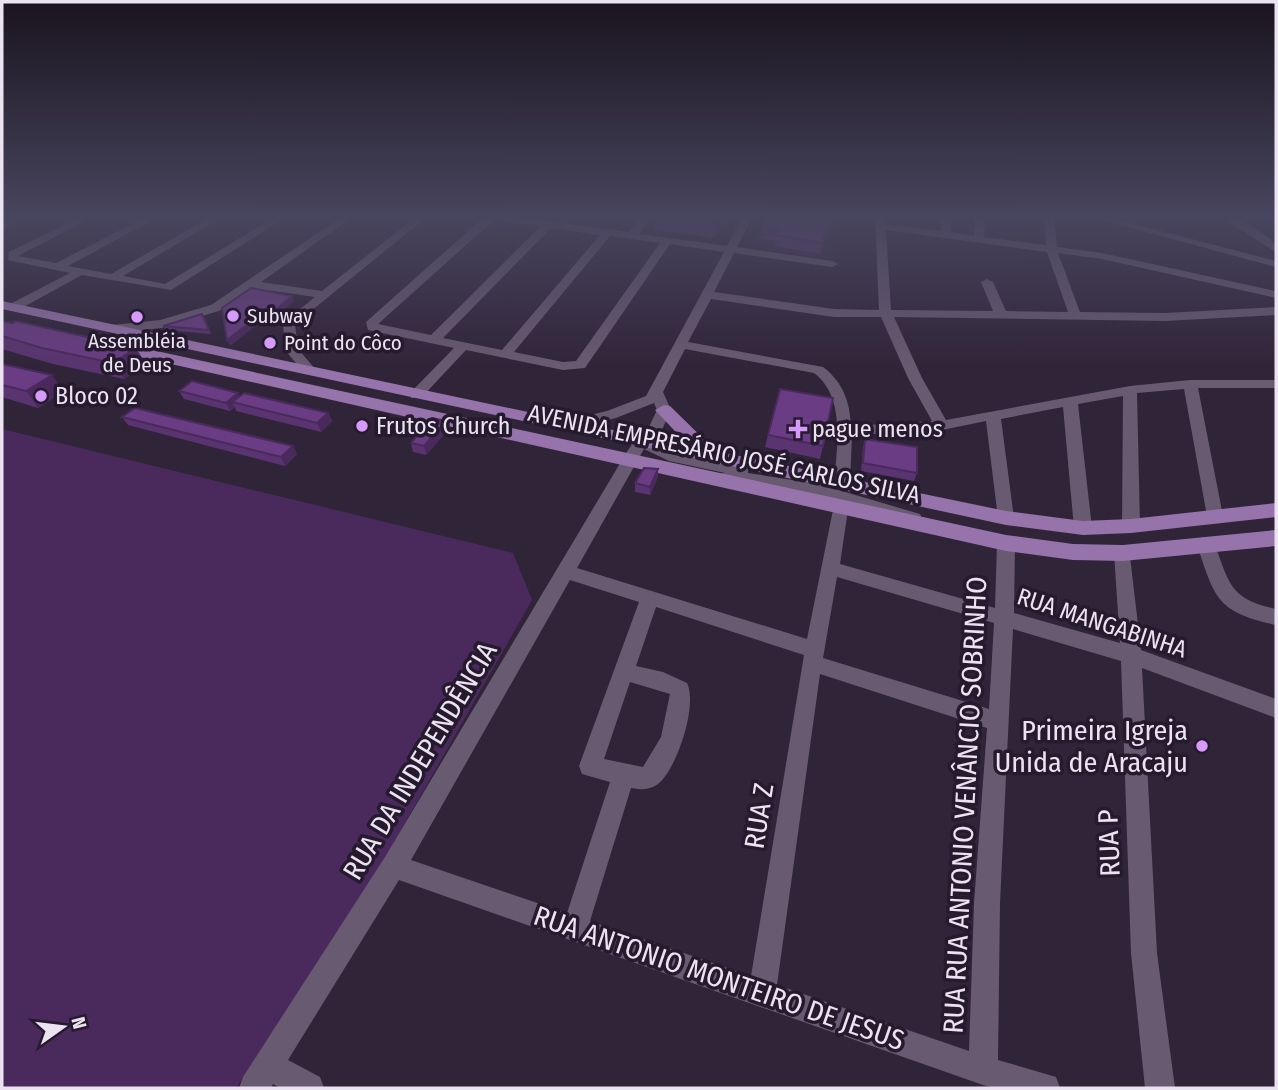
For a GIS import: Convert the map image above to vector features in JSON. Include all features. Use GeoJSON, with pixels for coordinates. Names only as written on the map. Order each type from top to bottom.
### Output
{"type":"FeatureCollection","features":[{"type":"Feature","properties":{"kind":"main road","name":"AVENIDA EMPRESÁRIO JOSÉ CARLOS SILVA"},"geometry":{"type":"LineString","coordinates":[[8,306],[416,395],[1006,518],[1083,528],[1131,526],[1270,511]]}},
{"type":"Feature","properties":{"kind":"main road","name":"AVENIDA EMPRESÁRIO JOSÉ CARLOS SILVA"},"geometry":{"type":"LineString","coordinates":[[95,343],[720,478],[1006,543],[1073,552],[1123,553],[1276,538]]}},
{"type":"Feature","properties":{"kind":"main road"},"geometry":{"type":"LineString","coordinates":[[657,401],[701,450],[713,457]]}},
{"type":"Feature","properties":{"kind":"street"},"geometry":{"type":"LineString","coordinates":[[57,267],[169,287],[201,267]]}},
{"type":"Feature","properties":{"kind":"street"},"geometry":{"type":"LineString","coordinates":[[112,278],[131,267]]}},
{"type":"Feature","properties":{"kind":"street"},"geometry":{"type":"LineString","coordinates":[[112,329],[160,324],[205,311],[228,301],[276,267]]}},
{"type":"Feature","properties":{"kind":"street"},"geometry":{"type":"LineString","coordinates":[[310,371],[292,350],[289,323],[358,267]]}},
{"type":"Feature","properties":{"kind":"street"},"geometry":{"type":"LineString","coordinates":[[434,267],[370,324],[376,330],[563,366],[582,364],[649,267]]}},
{"type":"Feature","properties":{"kind":"street"},"geometry":{"type":"LineString","coordinates":[[433,340],[506,267]]}},
{"type":"Feature","properties":{"kind":"street"},"geometry":{"type":"LineString","coordinates":[[505,354],[578,267]]}},
{"type":"Feature","properties":{"kind":"street","name":"RUA DA INDEPENDÊNCIA"},"geometry":{"type":"LineString","coordinates":[[262,1077],[394,866],[630,460],[641,442],[653,434],[657,401],[722,267]]}},
{"type":"Feature","properties":{"kind":"street"},"geometry":{"type":"LineString","coordinates":[[883,267],[885,312],[915,378],[942,425]]}},
{"type":"Feature","properties":{"kind":"street"},"geometry":{"type":"LineString","coordinates":[[1055,267],[1076,317]]}},
{"type":"Feature","properties":{"kind":"street"},"geometry":{"type":"LineString","coordinates":[[1152,267],[1276,294]]}},
{"type":"Feature","properties":{"kind":"street"},"geometry":{"type":"LineString","coordinates":[[8,306],[79,272]]}},
{"type":"Feature","properties":{"kind":"street"},"geometry":{"type":"LineString","coordinates":[[987,282],[1001,315]]}},
{"type":"Feature","properties":{"kind":"street"},"geometry":{"type":"LineString","coordinates":[[252,284],[322,295]]}},
{"type":"Feature","properties":{"kind":"street"},"geometry":{"type":"LineString","coordinates":[[709,295],[814,312],[1076,317],[1212,316],[1276,311]]}},
{"type":"Feature","properties":{"kind":"street"},"geometry":{"type":"LineString","coordinates":[[682,345],[824,373],[838,390],[845,431],[842,484]]}},
{"type":"Feature","properties":{"kind":"street"},"geometry":{"type":"LineString","coordinates":[[416,395],[462,347]]}},
{"type":"Feature","properties":{"kind":"street"},"geometry":{"type":"LineString","coordinates":[[845,431],[942,425],[1130,390],[1190,384],[1276,385]]}},
{"type":"Feature","properties":{"kind":"street"},"geometry":{"type":"LineString","coordinates":[[1190,384],[1215,516]]}},
{"type":"Feature","properties":{"kind":"street"},"geometry":{"type":"LineString","coordinates":[[1130,390],[1131,526]]}},
{"type":"Feature","properties":{"kind":"street"},"geometry":{"type":"LineString","coordinates":[[1070,400],[1083,528]]}},
{"type":"Feature","properties":{"kind":"street"},"geometry":{"type":"LineString","coordinates":[[566,425],[657,401]]}},
{"type":"Feature","properties":{"kind":"street"},"geometry":{"type":"LineString","coordinates":[[993,417],[1006,518]]}},
{"type":"Feature","properties":{"kind":"street"},"geometry":{"type":"LineString","coordinates":[[641,442],[674,457],[762,475],[800,475]]}},
{"type":"Feature","properties":{"kind":"street"},"geometry":{"type":"LineString","coordinates":[[720,478],[774,480],[870,502],[938,527]]}},
{"type":"Feature","properties":{"kind":"street","name":"RUA Z"},"geometry":{"type":"LineString","coordinates":[[762,992],[814,656],[842,505]]}},
{"type":"Feature","properties":{"kind":"street","name":"RUA RUA ANTONIO VENÂNCIO SOBRINHO"},"geometry":{"type":"LineString","coordinates":[[983,1070],[986,903],[1003,650],[1006,543]]}},
{"type":"Feature","properties":{"kind":"street"},"geometry":{"type":"LineString","coordinates":[[1206,545],[1222,589],[1234,604],[1242,610],[1276,617]]}},
{"type":"Feature","properties":{"kind":"street","name":"RUA P"},"geometry":{"type":"LineString","coordinates":[[1123,553],[1131,655],[1144,953],[1160,1088]]}},
{"type":"Feature","properties":{"kind":"street","name":"RUA MANGABINHA"},"geometry":{"type":"LineString","coordinates":[[831,568],[1131,655],[1276,708]]}},
{"type":"Feature","properties":{"kind":"street"},"geometry":{"type":"LineString","coordinates":[[566,572],[650,597],[998,722]]}},
{"type":"Feature","properties":{"kind":"street"},"geometry":{"type":"LineString","coordinates":[[623,672],[673,684],[680,689],[681,697],[662,763],[656,773],[648,778],[624,775],[590,765],[623,672],[650,597]]}},
{"type":"Feature","properties":{"kind":"street"},"geometry":{"type":"LineString","coordinates":[[575,928],[624,775]]}},
{"type":"Feature","properties":{"kind":"street","name":"RUA ANTONIO MONTEIRO DE JESUS"},"geometry":{"type":"LineString","coordinates":[[394,866],[1027,1086]]}},
{"type":"Feature","properties":{"kind":"street"},"geometry":{"type":"LineString","coordinates":[[262,1077],[309,1088]]}},
{"type":"Feature","properties":{"kind":"shaded area"},"geometry":{"type":"Polygon","coordinates":[[[2,429],[513,553],[532,600],[368,888],[236,1088],[2,1088],[2,429]]]}},
{"type":"Feature","properties":{"kind":"building"},"geometry":{"type":"Polygon","coordinates":[[[251,288],[292,296],[264,320],[265,311],[227,340],[222,308],[251,288]]]}},
{"type":"Feature","properties":{"kind":"building"},"geometry":{"type":"Polygon","coordinates":[[[202,314],[209,330],[163,326],[202,314]]]}},
{"type":"Feature","properties":{"kind":"building"},"geometry":{"type":"Polygon","coordinates":[[[2,321],[16,321],[136,348],[113,363],[42,348],[2,336],[2,321]]]}},
{"type":"Feature","properties":{"kind":"building"},"geometry":{"type":"Polygon","coordinates":[[[2,364],[52,375],[26,391],[2,385],[2,364]]]}},
{"type":"Feature","properties":{"kind":"building"},"geometry":{"type":"Polygon","coordinates":[[[192,381],[238,393],[226,403],[179,391],[192,381]]]}},
{"type":"Feature","properties":{"kind":"building","name":"pague menos"},"geometry":{"type":"Polygon","coordinates":[[[780,389],[833,398],[823,446],[768,435],[780,389]]]}},
{"type":"Feature","properties":{"kind":"building"},"geometry":{"type":"Polygon","coordinates":[[[244,393],[328,413],[317,423],[232,402],[244,393]]]}},
{"type":"Feature","properties":{"kind":"building"},"geometry":{"type":"Polygon","coordinates":[[[135,408],[293,446],[281,457],[122,417],[135,408]]]}},
{"type":"Feature","properties":{"kind":"building"},"geometry":{"type":"Polygon","coordinates":[[[432,418],[446,421],[424,446],[411,443],[432,418]]]}},
{"type":"Feature","properties":{"kind":"building"},"geometry":{"type":"Polygon","coordinates":[[[865,439],[917,447],[917,473],[863,463],[865,439]]]}},
{"type":"Feature","properties":{"kind":"building"},"geometry":{"type":"Polygon","coordinates":[[[644,468],[658,469],[650,487],[635,483],[644,468]]]}},
{"type":"Feature","properties":{"kind":"place","name":"Subway"},"geometry":{"type":"Point","coordinates":[233,316]}},
{"type":"Feature","properties":{"kind":"place","name":"Assembléia de Deus"},"geometry":{"type":"Point","coordinates":[137,317]}},
{"type":"Feature","properties":{"kind":"place","name":"Point do Côco"},"geometry":{"type":"Point","coordinates":[270,343]}},
{"type":"Feature","properties":{"kind":"place","name":"Bloco 02"},"geometry":{"type":"Point","coordinates":[41,396]}},
{"type":"Feature","properties":{"kind":"place","name":"Frutos Church"},"geometry":{"type":"Point","coordinates":[362,426]}},
{"type":"Feature","properties":{"kind":"place","name":"pague menos"},"geometry":{"type":"Point","coordinates":[798,429]}},
{"type":"Feature","properties":{"kind":"place","name":"Primeira Igreja Unida de Aracaju"},"geometry":{"type":"Point","coordinates":[1202,746]}}]}
